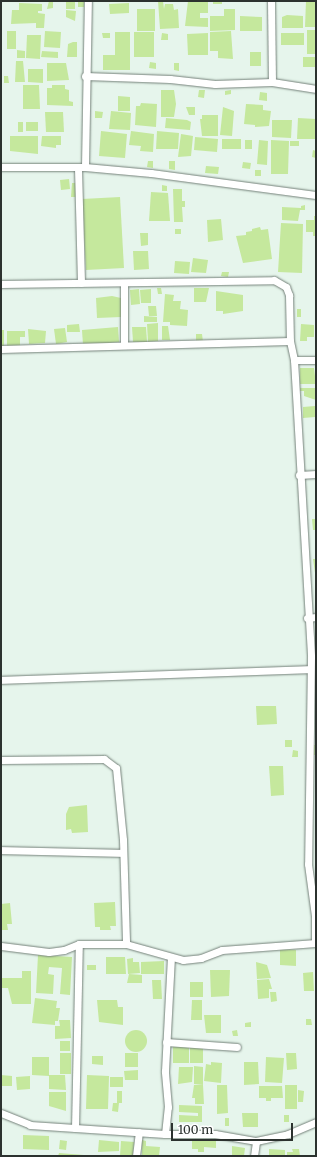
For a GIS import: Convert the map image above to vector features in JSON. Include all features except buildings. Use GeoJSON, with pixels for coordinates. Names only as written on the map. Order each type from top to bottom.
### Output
{"type":"FeatureCollection","features":[{"type":"Feature","properties":{"kind":"street"},"geometry":{"type":"LineString","coordinates":[[81,283],[82,168],[88,1]]}},
{"type":"Feature","properties":{"kind":"street"},"geometry":{"type":"LineString","coordinates":[[271,1],[272,82]]}},
{"type":"Feature","properties":{"kind":"street"},"geometry":{"type":"LineString","coordinates":[[85,76],[170,78],[215,84],[272,82],[316,89]]}},
{"type":"Feature","properties":{"kind":"street"},"geometry":{"type":"LineString","coordinates":[[1,167],[82,168],[151,173],[316,195]]}},
{"type":"Feature","properties":{"kind":"street"},"geometry":{"type":"LineString","coordinates":[[1,284],[274,280],[286,287],[289,294],[290,341],[294,360],[310,669],[313,740],[308,864],[315,916],[316,943],[268,944],[222,950],[201,958],[172,958],[126,944],[79,944],[64,950],[50,952],[1,946]]}},
{"type":"Feature","properties":{"kind":"street"},"geometry":{"type":"LineString","coordinates":[[124,283],[124,345]]}},
{"type":"Feature","properties":{"kind":"street"},"geometry":{"type":"LineString","coordinates":[[1,349],[290,341]]}},
{"type":"Feature","properties":{"kind":"street"},"geometry":{"type":"LineString","coordinates":[[294,360],[316,360]]}},
{"type":"Feature","properties":{"kind":"street"},"geometry":{"type":"LineString","coordinates":[[299,475],[316,474]]}},
{"type":"Feature","properties":{"kind":"street"},"geometry":{"type":"LineString","coordinates":[[307,618],[316,617]]}},
{"type":"Feature","properties":{"kind":"street"},"geometry":{"type":"LineString","coordinates":[[1,680],[310,669]]}},
{"type":"Feature","properties":{"kind":"street"},"geometry":{"type":"LineString","coordinates":[[1,760],[92,758],[104,759],[116,768],[123,853],[126,944]]}},
{"type":"Feature","properties":{"kind":"street"},"geometry":{"type":"LineString","coordinates":[[1,850],[123,853]]}},
{"type":"Feature","properties":{"kind":"street"},"geometry":{"type":"LineString","coordinates":[[74,1128],[79,944]]}},
{"type":"Feature","properties":{"kind":"street"},"geometry":{"type":"LineString","coordinates":[[165,1134],[168,1107],[166,1042],[172,958]]}},
{"type":"Feature","properties":{"kind":"street"},"geometry":{"type":"LineString","coordinates":[[166,1042],[238,1047]]}},
{"type":"Feature","properties":{"kind":"street"},"geometry":{"type":"LineString","coordinates":[[1,1113],[30,1125],[165,1134],[216,1134],[256,1141],[288,1134],[316,1122]]}},
{"type":"Feature","properties":{"kind":"street"},"geometry":{"type":"LineString","coordinates":[[136,1156],[139,1132]]}},
{"type":"Feature","properties":{"kind":"street"},"geometry":{"type":"LineString","coordinates":[[254,1156],[256,1141]]}}]}
